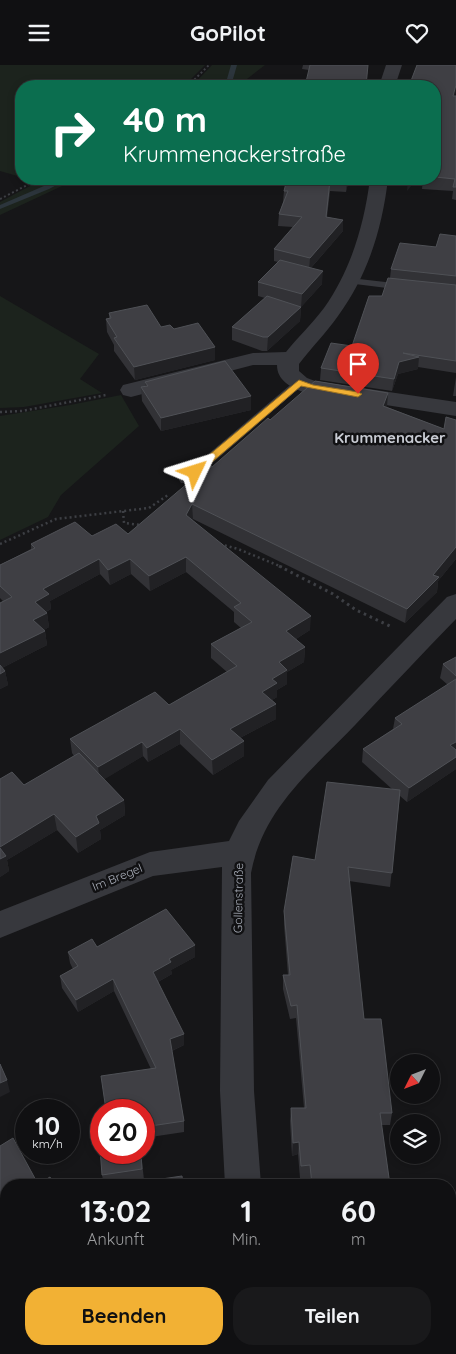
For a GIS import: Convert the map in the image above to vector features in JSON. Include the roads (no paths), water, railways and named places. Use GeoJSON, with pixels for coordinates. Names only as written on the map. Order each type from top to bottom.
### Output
{"type":"FeatureCollection","features":[{"type":"Feature","properties":{"kind":"street"},"geometry":{"type":"LineString","coordinates":[[389,80],[394,65]]}},
{"type":"Feature","properties":{"kind":"street"},"geometry":{"type":"LineString","coordinates":[[378,185],[372,221],[350,281],[326,318],[287,365],[287,370],[290,376],[299,383],[319,388],[456,409]]}},
{"type":"Feature","properties":{"kind":"street"},"geometry":{"type":"LineString","coordinates":[[131,390],[253,359],[292,358]]}},
{"type":"Feature","properties":{"kind":"street","name":"Gollenstraße"},"geometry":{"type":"LineString","coordinates":[[243,1179],[237,1091],[236,1005],[236,866],[240,852],[256,818],[282,782],[456,603]]}},
{"type":"Feature","properties":{"kind":"street","name":"Im Bregel"},"geometry":{"type":"LineString","coordinates":[[0,925],[150,863],[240,852]]}},
{"type":"Feature","properties":{"kind":"lane"},"geometry":{"type":"LineString","coordinates":[[350,281],[411,287]]}},
{"type":"Feature","properties":{"kind":"lane"},"geometry":{"type":"LineString","coordinates":[[185,480],[299,383]]}},
{"type":"Feature","properties":{"kind":"waterway"},"geometry":{"type":"LineString","coordinates":[[230,80],[234,65]]}},
{"type":"Feature","properties":{"kind":"waterway"},"geometry":{"type":"LineString","coordinates":[[0,207],[53,185]]}},
{"type":"Feature","properties":{"kind":"district","name":"Krummenacker"},"geometry":{"type":"Point","coordinates":[390,437]}}]}
